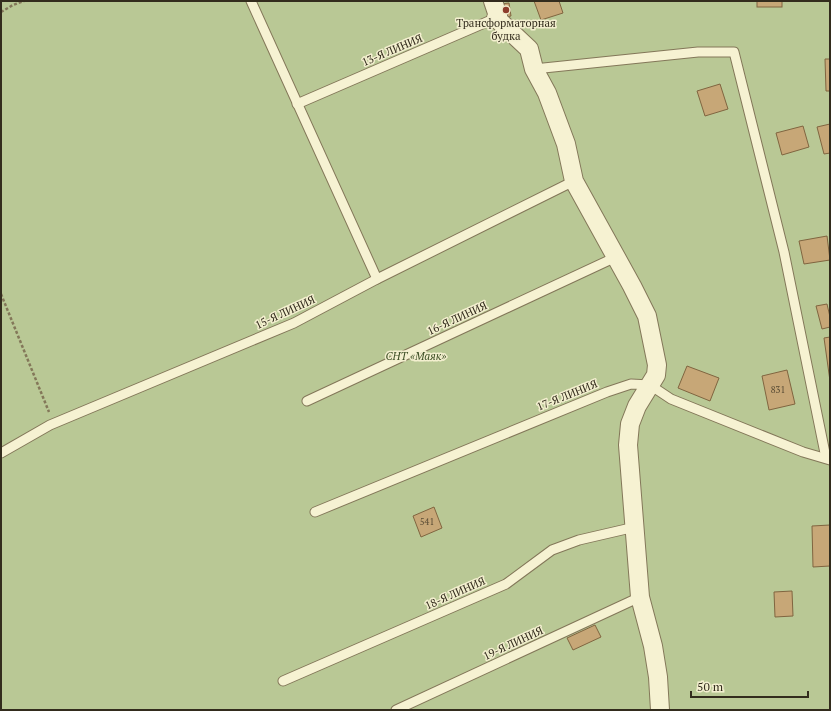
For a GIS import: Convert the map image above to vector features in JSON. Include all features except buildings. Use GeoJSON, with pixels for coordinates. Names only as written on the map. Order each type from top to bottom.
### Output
{"type":"FeatureCollection","features":[{"type":"Feature","properties":{"kind":"street"},"geometry":{"type":"LineString","coordinates":[[494,10],[529,49],[534,69],[547,93],[566,144],[574,181],[647,316],[657,365],[656,375],[637,406],[630,424],[628,445],[640,597],[658,677],[660,710]]}},
{"type":"Feature","properties":{"kind":"lane"},"geometry":{"type":"LineString","coordinates":[[251,1],[378,279]]}},
{"type":"Feature","properties":{"kind":"lane","name":"13-Я ЛИНИЯ"},"geometry":{"type":"LineString","coordinates":[[297,104],[494,10]]}},
{"type":"Feature","properties":{"kind":"lane"},"geometry":{"type":"LineString","coordinates":[[534,69],[698,52],[734,52],[784,252],[828,459],[803,452],[671,399],[650,385]]}},
{"type":"Feature","properties":{"kind":"lane","name":"15-Я ЛИНИЯ"},"geometry":{"type":"LineString","coordinates":[[1,453],[54,424],[294,323],[378,279],[574,181]]}},
{"type":"Feature","properties":{"kind":"lane","name":"16-Я ЛИНИЯ"},"geometry":{"type":"LineString","coordinates":[[307,401],[616,257]]}},
{"type":"Feature","properties":{"kind":"lane","name":"17-Я ЛИНИЯ"},"geometry":{"type":"LineString","coordinates":[[315,512],[607,392],[631,384],[650,385]]}},
{"type":"Feature","properties":{"kind":"lane","name":"18-Я ЛИНИЯ"},"geometry":{"type":"LineString","coordinates":[[283,681],[506,584],[552,550],[579,540],[635,527]]}},
{"type":"Feature","properties":{"kind":"lane","name":"19-Я ЛИНИЯ"},"geometry":{"type":"LineString","coordinates":[[396,710],[640,597]]}},
{"type":"Feature","properties":{"kind":"path"},"geometry":{"type":"LineString","coordinates":[[1,12],[24,1]]}},
{"type":"Feature","properties":{"kind":"path"},"geometry":{"type":"LineString","coordinates":[[1,294],[54,424]]}},
{"type":"Feature","properties":{"kind":"green space","name":"СНТ «Маяк»"},"geometry":{"type":"Polygon","coordinates":[[[1,1],[830,1],[830,710],[1,710],[1,1]]]}},
{"type":"Feature","properties":{"kind":"place","name":"Трансформаторная будка"},"geometry":{"type":"Point","coordinates":[506,10]}}]}
